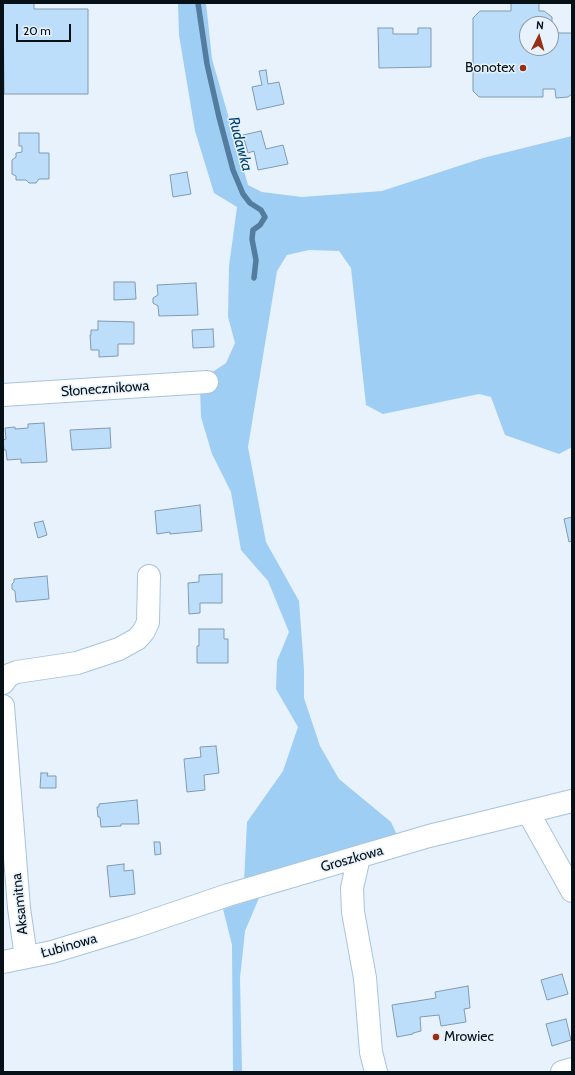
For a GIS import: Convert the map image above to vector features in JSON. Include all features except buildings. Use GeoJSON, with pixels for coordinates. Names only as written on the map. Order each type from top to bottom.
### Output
{"type":"FeatureCollection","features":[{"type":"Feature","properties":{"kind":"street","name":"Słonecznikowa"},"geometry":{"type":"LineString","coordinates":[[3,395],[207,382]]}},
{"type":"Feature","properties":{"kind":"street"},"geometry":{"type":"LineString","coordinates":[[3,683],[9,675],[17,672],[77,663],[119,649],[137,639],[144,632],[148,622],[149,576]]}},
{"type":"Feature","properties":{"kind":"street","name":"Aksamitna"},"geometry":{"type":"LineString","coordinates":[[3,706],[19,908],[26,957]]}},
{"type":"Feature","properties":{"kind":"street","name":"Groszkowa"},"geometry":{"type":"LineString","coordinates":[[134,927],[228,895],[429,836],[572,801]]}},
{"type":"Feature","properties":{"kind":"street"},"geometry":{"type":"LineString","coordinates":[[528,812],[572,892]]}},
{"type":"Feature","properties":{"kind":"street"},"geometry":{"type":"LineString","coordinates":[[359,857],[352,888],[353,912],[365,978],[371,1052],[376,1072]]}},
{"type":"Feature","properties":{"kind":"street","name":"Łubinowa"},"geometry":{"type":"LineString","coordinates":[[3,962],[52,952],[134,927]]}},
{"type":"Feature","properties":{"kind":"street"},"geometry":{"type":"LineString","coordinates":[[562,1072],[572,1069]]}},
{"type":"Feature","properties":{"kind":"shaded area"},"geometry":{"type":"Polygon","coordinates":[[[178,3],[206,3],[212,59],[248,185],[262,192],[302,197],[382,191],[483,158],[572,136],[572,447],[559,454],[505,435],[491,397],[479,394],[383,414],[366,405],[351,268],[339,251],[309,250],[287,255],[277,271],[248,447],[266,542],[299,601],[304,669],[304,698],[320,746],[339,779],[391,822],[399,839],[244,882],[247,822],[283,771],[298,727],[276,689],[277,661],[289,632],[268,581],[241,550],[231,492],[212,454],[201,417],[200,389],[208,375],[226,363],[235,343],[228,317],[229,266],[237,207],[214,193],[195,131],[179,35],[178,3]]]}},
{"type":"Feature","properties":{"kind":"shaded area"},"geometry":{"type":"Polygon","coordinates":[[[259,898],[245,931],[240,978],[242,1072],[233,1072],[232,945],[223,909],[259,898]]]}},
{"type":"Feature","properties":{"kind":"waterway","name":"Rudawka"},"geometry":{"type":"LineString","coordinates":[[198,3],[207,64],[233,170],[243,194],[250,203],[261,210],[265,217],[260,225],[253,230],[252,239],[256,260],[254,278]]}},
{"type":"Feature","properties":{"kind":"place","name":"Bonotex"},"geometry":{"type":"Point","coordinates":[523,68]}},
{"type":"Feature","properties":{"kind":"place","name":"Mrowiec"},"geometry":{"type":"Point","coordinates":[436,1037]}}]}
